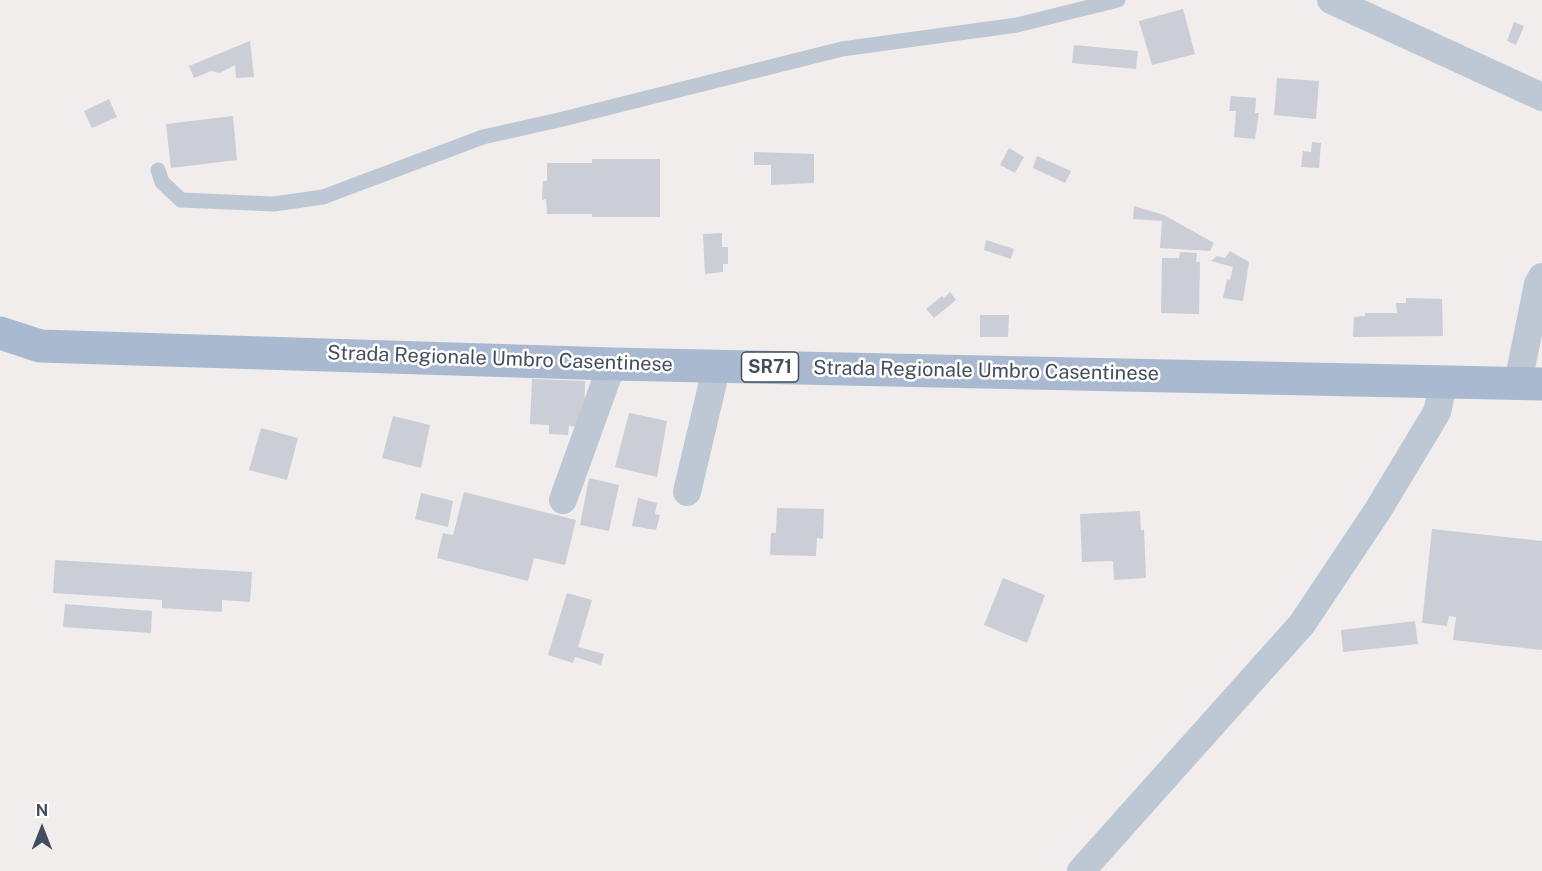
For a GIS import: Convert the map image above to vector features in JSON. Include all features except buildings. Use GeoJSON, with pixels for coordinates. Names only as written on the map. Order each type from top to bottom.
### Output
{"type":"FeatureCollection","features":[{"type":"Feature","properties":{"kind":"main road","name":"Strada Regionale Umbro Casentinese"},"geometry":{"type":"LineString","coordinates":[[0,333],[40,346],[612,364],[1530,383]]}},
{"type":"Feature","properties":{"kind":"street"},"geometry":{"type":"LineString","coordinates":[[1331,0],[1542,97]]}},
{"type":"Feature","properties":{"kind":"street"},"geometry":{"type":"LineString","coordinates":[[1530,383],[1538,284],[1542,277]]}},
{"type":"Feature","properties":{"kind":"street"},"geometry":{"type":"LineString","coordinates":[[563,500],[612,364]]}},
{"type":"Feature","properties":{"kind":"street"},"geometry":{"type":"LineString","coordinates":[[687,492],[717,366]]}},
{"type":"Feature","properties":{"kind":"street"},"geometry":{"type":"LineString","coordinates":[[1082,871],[1302,624],[1378,510],[1437,411],[1444,381]]}},
{"type":"Feature","properties":{"kind":"lane"},"geometry":{"type":"LineString","coordinates":[[158,170],[162,182],[181,200],[274,204],[323,197],[483,137],[560,120],[842,49],[1017,25],[1118,0]]}}]}
